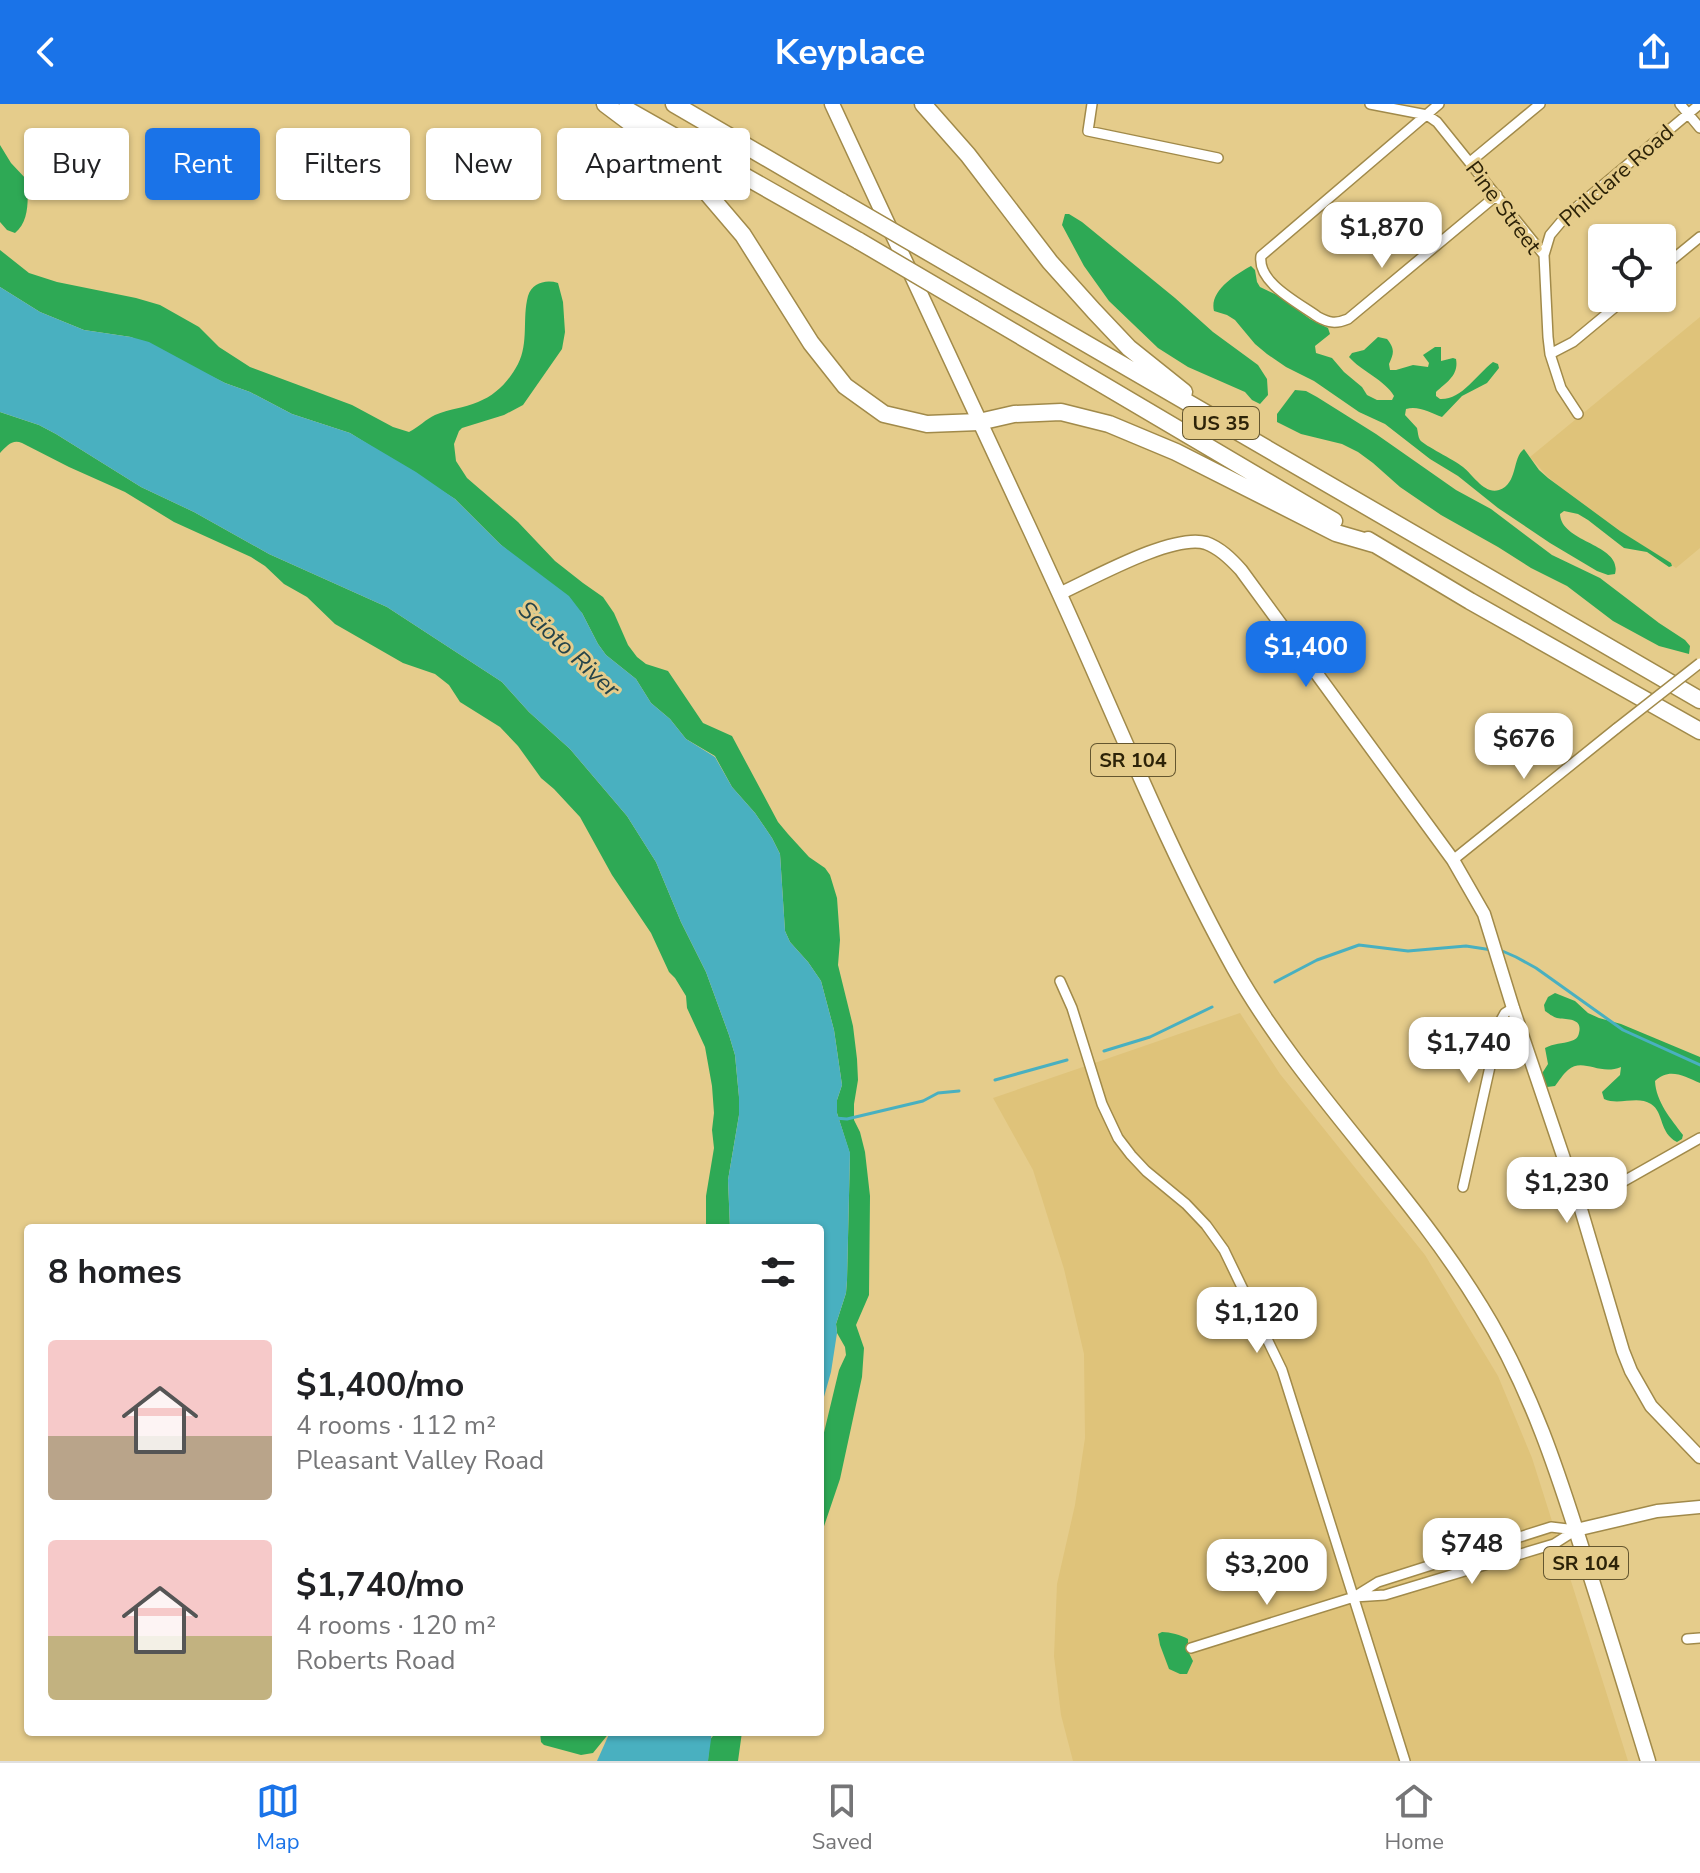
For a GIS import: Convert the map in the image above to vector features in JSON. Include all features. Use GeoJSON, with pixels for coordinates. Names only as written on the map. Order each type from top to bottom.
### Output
{"type":"FeatureCollection","features":[{"type":"Feature","properties":{"kind":"highway"},"geometry":{"type":"LineString","coordinates":[[605,104],[673,155],[743,235],[811,343],[845,386],[884,414],[927,424],[979,422],[1014,414],[1061,412],[1109,424],[1176,452],[1336,533],[1374,544]]}},
{"type":"Feature","properties":{"kind":"highway","name":"US 35"},"geometry":{"type":"LineString","coordinates":[[618,104],[859,241],[1470,601],[1700,731]]}},
{"type":"Feature","properties":{"kind":"highway","name":"US 35"},"geometry":{"type":"LineString","coordinates":[[674,104],[1700,700]]}},
{"type":"Feature","properties":{"kind":"highway"},"geometry":{"type":"LineString","coordinates":[[923,104],[968,155],[1050,262],[1094,311],[1129,348],[1187,394],[1204,413]]}},
{"type":"Feature","properties":{"kind":"main road","name":"SR 104"},"geometry":{"type":"LineString","coordinates":[[832,104],[1180,863],[1235,970],[1296,1063],[1437,1239],[1516,1367],[1550,1450],[1648,1761]]}},
{"type":"Feature","properties":{"kind":"street"},"geometry":{"type":"LineString","coordinates":[[1092,104],[1088,131],[1218,158]]}},
{"type":"Feature","properties":{"kind":"street"},"geometry":{"type":"LineString","coordinates":[[1370,104],[1427,115]]}},
{"type":"Feature","properties":{"kind":"street"},"geometry":{"type":"LineString","coordinates":[[1439,104],[1261,256],[1260,265],[1270,282],[1318,317],[1338,323],[1348,319],[1497,195]]}},
{"type":"Feature","properties":{"kind":"street"},"geometry":{"type":"LineString","coordinates":[[1470,162],[1540,104]]}},
{"type":"Feature","properties":{"kind":"street"},"geometry":{"type":"LineString","coordinates":[[1680,104],[1700,128]]}},
{"type":"Feature","properties":{"kind":"street","name":"Philclare Road"},"geometry":{"type":"LineString","coordinates":[[1544,255],[1550,235],[1566,216],[1700,104]]}},
{"type":"Feature","properties":{"kind":"street","name":"Pine Street"},"geometry":{"type":"LineString","coordinates":[[1427,115],[1437,122],[1544,255],[1550,354],[1561,388],[1578,414]]}},
{"type":"Feature","properties":{"kind":"street"},"geometry":{"type":"LineString","coordinates":[[1676,257],[1700,237]]}},
{"type":"Feature","properties":{"kind":"street"},"geometry":{"type":"LineString","coordinates":[[1550,354],[1573,342],[1609,312]]}},
{"type":"Feature","properties":{"kind":"street"},"geometry":{"type":"LineString","coordinates":[[1059,594],[1174,544],[1206,543],[1227,555],[1241,570],[1453,860],[1484,914],[1580,1206],[1623,1351],[1651,1406],[1700,1457]]}},
{"type":"Feature","properties":{"kind":"street"},"geometry":{"type":"LineString","coordinates":[[1453,860],[1700,663]]}},
{"type":"Feature","properties":{"kind":"street"},"geometry":{"type":"LineString","coordinates":[[1060,981],[1072,1008],[1102,1104],[1118,1138],[1146,1171],[1206,1225],[1224,1250],[1282,1370],[1405,1761]]}},
{"type":"Feature","properties":{"kind":"street"},"geometry":{"type":"LineString","coordinates":[[1463,1187],[1500,1022],[1505,1013],[1513,1008]]}},
{"type":"Feature","properties":{"kind":"street"},"geometry":{"type":"LineString","coordinates":[[1580,1206],[1700,1138]]}},
{"type":"Feature","properties":{"kind":"street"},"geometry":{"type":"LineString","coordinates":[[1191,1648],[1354,1597],[1385,1595],[1554,1544],[1576,1530],[1657,1511],[1700,1507]]}},
{"type":"Feature","properties":{"kind":"street"},"geometry":{"type":"LineString","coordinates":[[1354,1597],[1378,1582],[1551,1527],[1576,1530]]}},
{"type":"Feature","properties":{"kind":"street"},"geometry":{"type":"LineString","coordinates":[[1687,1639],[1700,1638]]}},
{"type":"Feature","properties":{"kind":"shaded area"},"geometry":{"type":"Polygon","coordinates":[[[1700,317],[1700,548],[1676,568],[1590,512],[1547,476],[1530,457],[1700,317]]]}},
{"type":"Feature","properties":{"kind":"shaded area"},"geometry":{"type":"Polygon","coordinates":[[[1240,1013],[1280,1074],[1425,1255],[1498,1376],[1532,1458],[1628,1761],[1073,1761],[1061,1715],[1054,1656],[1057,1584],[1075,1505],[1085,1438],[1084,1354],[1064,1269],[1033,1170],[993,1098],[1240,1013]]]}},
{"type":"Feature","properties":{"kind":"green space"},"geometry":{"type":"Polygon","coordinates":[[[0,145],[24,177],[24,200],[28,202],[26,216],[15,233],[0,222],[0,145]]]}},
{"type":"Feature","properties":{"kind":"green space"},"geometry":{"type":"Polygon","coordinates":[[[1065,214],[1082,222],[1213,332],[1258,365],[1267,379],[1268,395],[1260,404],[1245,392],[1188,367],[1158,348],[1109,301],[1084,266],[1062,225],[1065,214]]]}},
{"type":"Feature","properties":{"kind":"green space"},"geometry":{"type":"Polygon","coordinates":[[[0,250],[29,273],[160,305],[199,327],[219,347],[250,367],[352,405],[409,432],[435,415],[478,402],[501,387],[521,356],[530,292],[540,283],[558,283],[565,332],[562,349],[523,405],[459,431],[454,444],[456,461],[467,478],[518,522],[555,561],[603,597],[637,657],[646,664],[668,671],[703,723],[732,736],[778,822],[809,857],[825,868],[837,898],[838,965],[853,1026],[857,1059],[854,1120],[865,1152],[870,1196],[869,1295],[856,1325],[864,1348],[862,1377],[840,1479],[824,1526],[824,1432],[839,1370],[846,1355],[836,1324],[846,1293],[850,1154],[837,1113],[842,1085],[834,1030],[821,981],[785,931],[780,854],[772,838],[732,787],[715,756],[686,739],[670,719],[651,703],[636,679],[606,655],[582,613],[500,544],[455,499],[350,433],[292,414],[131,337],[84,330],[40,312],[0,287],[0,250]]]}},
{"type":"Feature","properties":{"kind":"green space"},"geometry":{"type":"Polygon","coordinates":[[[1251,266],[1260,287],[1328,328],[1330,334],[1315,346],[1316,353],[1332,358],[1367,395],[1377,400],[1392,400],[1394,396],[1385,385],[1349,357],[1364,350],[1378,337],[1387,339],[1392,348],[1390,370],[1413,365],[1428,367],[1429,363],[1423,355],[1435,347],[1441,347],[1441,361],[1456,359],[1454,374],[1436,392],[1440,399],[1455,395],[1493,362],[1498,364],[1499,368],[1487,383],[1462,396],[1442,417],[1420,409],[1406,409],[1405,415],[1417,428],[1420,440],[1494,491],[1509,482],[1524,449],[1548,478],[1672,566],[1647,552],[1624,548],[1588,520],[1564,511],[1560,514],[1563,524],[1601,549],[1615,564],[1615,574],[1597,571],[1498,508],[1385,424],[1359,412],[1267,354],[1235,320],[1214,311],[1213,304],[1219,290],[1251,266]]]}},
{"type":"Feature","properties":{"kind":"green space"},"geometry":{"type":"Polygon","coordinates":[[[1295,390],[1306,391],[1376,434],[1456,490],[1491,509],[1552,555],[1600,578],[1685,640],[1690,646],[1689,654],[1659,646],[1613,621],[1567,586],[1441,515],[1400,487],[1358,452],[1342,444],[1301,434],[1277,422],[1277,414],[1295,390]]]}},
{"type":"Feature","properties":{"kind":"green space"},"geometry":{"type":"Polygon","coordinates":[[[0,412],[39,425],[141,487],[194,512],[269,554],[387,607],[502,682],[529,712],[570,749],[627,816],[656,862],[706,972],[729,1035],[735,1055],[739,1097],[728,1180],[730,1224],[706,1224],[706,1196],[714,1148],[712,1086],[705,1047],[687,1008],[686,996],[580,817],[541,778],[518,746],[500,727],[460,702],[449,685],[435,674],[403,663],[335,624],[307,597],[284,584],[251,557],[174,522],[125,492],[22,443],[12,443],[0,453],[0,412]]]}},
{"type":"Feature","properties":{"kind":"green space"},"geometry":{"type":"Polygon","coordinates":[[[1555,993],[1575,1001],[1599,1018],[1700,1057],[1700,1083],[1671,1074],[1655,1081],[1661,1103],[1683,1135],[1682,1139],[1677,1142],[1671,1138],[1658,1112],[1646,1101],[1604,1099],[1602,1092],[1620,1075],[1621,1067],[1606,1069],[1580,1065],[1566,1072],[1555,1086],[1547,1087],[1541,1075],[1548,1064],[1545,1048],[1575,1039],[1580,1028],[1576,1022],[1545,1011],[1548,997],[1555,993]]]}},
{"type":"Feature","properties":{"kind":"green space"},"geometry":{"type":"Polygon","coordinates":[[[1162,1632],[1188,1639],[1188,1651],[1193,1661],[1187,1674],[1169,1669],[1160,1645],[1158,1634],[1162,1632]]]}},
{"type":"Feature","properties":{"kind":"green space"},"geometry":{"type":"Polygon","coordinates":[[[540,1736],[607,1736],[593,1753],[581,1755],[541,1742],[540,1736]]]}},
{"type":"Feature","properties":{"kind":"green space"},"geometry":{"type":"Polygon","coordinates":[[[713,1736],[741,1736],[738,1761],[708,1761],[709,1741],[713,1736]]]}},
{"type":"Feature","properties":{"kind":"water","name":"Scioto River"},"geometry":{"type":"Polygon","coordinates":[[[0,287],[40,312],[84,330],[149,342],[225,383],[292,414],[350,433],[455,499],[500,544],[569,596],[606,655],[636,679],[651,703],[670,719],[686,739],[715,757],[732,787],[755,813],[780,854],[785,931],[821,981],[834,1030],[842,1085],[837,1113],[850,1153],[847,1280],[824,1397],[824,1224],[730,1224],[728,1180],[739,1115],[735,1055],[706,972],[656,862],[627,816],[570,749],[529,712],[502,682],[387,607],[269,554],[194,512],[141,487],[39,425],[0,412],[0,287]]]}},
{"type":"Feature","properties":{"kind":"water"},"geometry":{"type":"Polygon","coordinates":[[[608,1736],[711,1736],[708,1761],[597,1761],[608,1736]]]}},
{"type":"Feature","properties":{"kind":"waterway"},"geometry":{"type":"LineString","coordinates":[[1275,982],[1317,960],[1359,945],[1408,951],[1466,946],[1492,950]]}},
{"type":"Feature","properties":{"kind":"waterway"},"geometry":{"type":"LineString","coordinates":[[1500,950],[1536,968],[1623,1030],[1700,1065]]}},
{"type":"Feature","properties":{"kind":"waterway"},"geometry":{"type":"LineString","coordinates":[[1104,1051],[1150,1037],[1212,1007]]}},
{"type":"Feature","properties":{"kind":"waterway"},"geometry":{"type":"LineString","coordinates":[[995,1080],[1067,1060]]}},
{"type":"Feature","properties":{"kind":"waterway"},"geometry":{"type":"LineString","coordinates":[[835,1118],[847,1119],[923,1101],[938,1093],[959,1091]]}}]}
